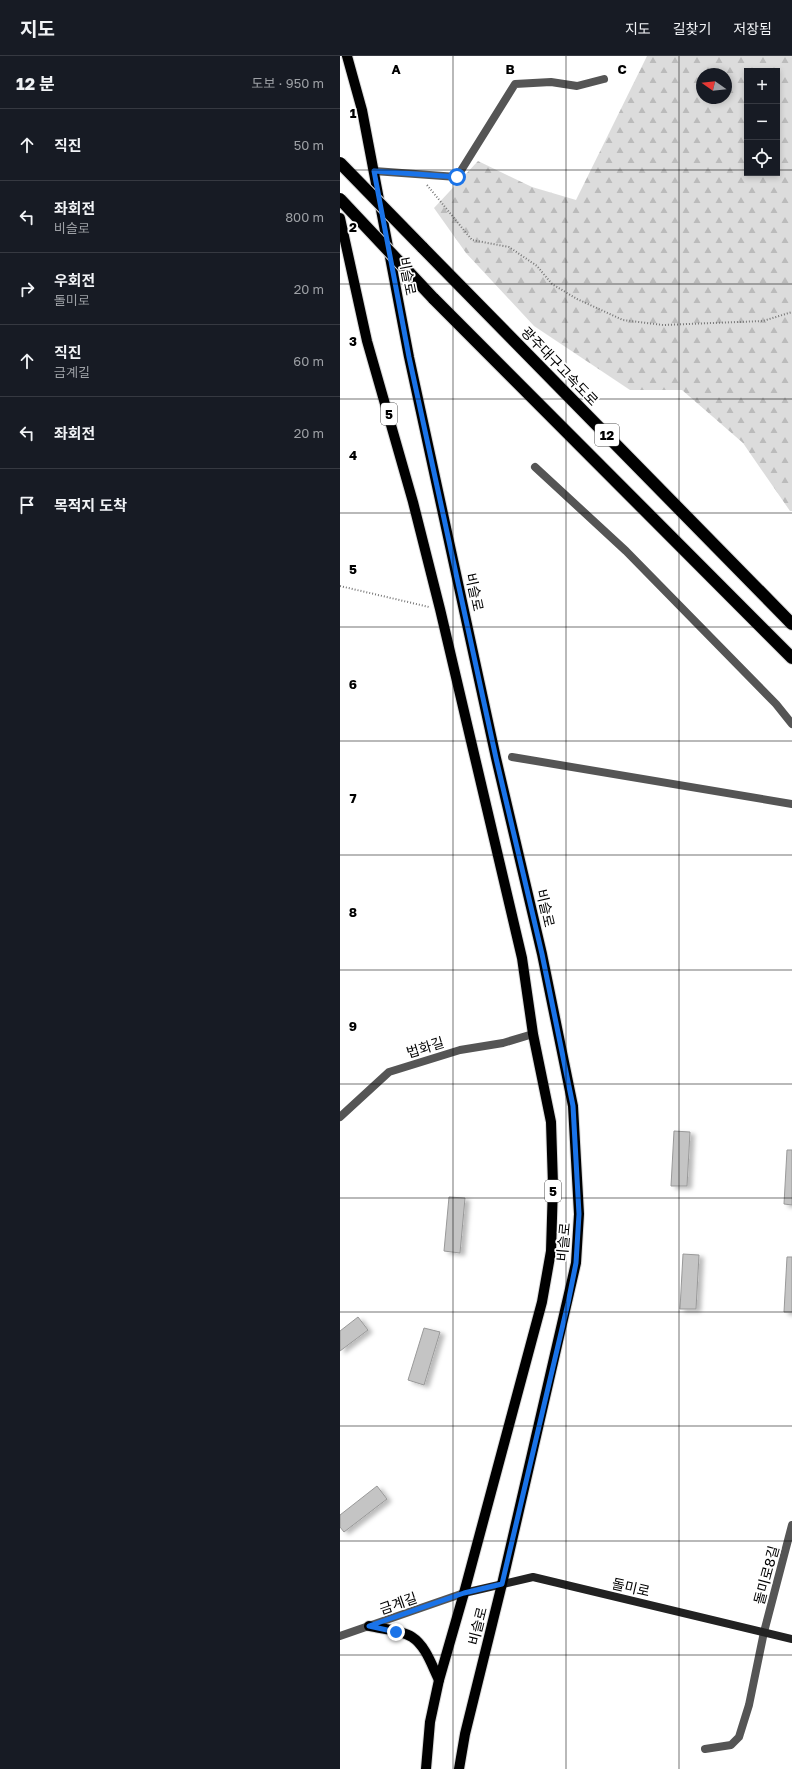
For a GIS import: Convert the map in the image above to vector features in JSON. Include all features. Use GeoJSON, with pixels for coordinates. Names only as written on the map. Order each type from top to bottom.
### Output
{"type":"FeatureCollection","features":[{"type":"Feature","properties":{"kind":"highway","name":"광주대구고속도로"},"geometry":{"type":"LineString","coordinates":[[340,163],[792,624]]}},
{"type":"Feature","properties":{"kind":"highway","name":"12"},"geometry":{"type":"LineString","coordinates":[[340,199],[433,298],[792,658]]}},
{"type":"Feature","properties":{"kind":"main road","name":"비슬로"},"geometry":{"type":"LineString","coordinates":[[347,56],[362,110],[409,357],[496,758],[542,954],[573,1106],[579,1214],[576,1263],[502,1584],[465,1734],[459,1769]]}},
{"type":"Feature","properties":{"kind":"main road","name":"비슬로"},"geometry":{"type":"LineString","coordinates":[[340,218],[367,341],[411,494],[440,609],[522,958],[534,1034],[551,1122],[553,1185],[552,1251],[542,1302],[464,1593],[439,1680],[430,1722],[426,1769]]}},
{"type":"Feature","properties":{"kind":"main road","name":"돌미로"},"geometry":{"type":"LineString","coordinates":[[464,1593],[533,1577],[792,1639]]}},
{"type":"Feature","properties":{"kind":"main road"},"geometry":{"type":"LineString","coordinates":[[369,1626],[412,1637],[426,1653],[439,1680]]}},
{"type":"Feature","properties":{"kind":"street"},"geometry":{"type":"LineString","coordinates":[[374,171],[457,177],[515,84],[551,82],[576,86],[604,79]]}},
{"type":"Feature","properties":{"kind":"street"},"geometry":{"type":"LineString","coordinates":[[535,467],[626,550],[776,704],[792,724]]}},
{"type":"Feature","properties":{"kind":"street"},"geometry":{"type":"LineString","coordinates":[[512,757],[792,804]]}},
{"type":"Feature","properties":{"kind":"street","name":"법화길"},"geometry":{"type":"LineString","coordinates":[[340,1116],[389,1072],[460,1050],[503,1043],[534,1034]]}},
{"type":"Feature","properties":{"kind":"street","name":"돌미로8길"},"geometry":{"type":"LineString","coordinates":[[705,1750],[730,1745],[739,1737],[749,1706],[764,1632],[789,1550],[792,1525]]}},
{"type":"Feature","properties":{"kind":"street","name":"금계길"},"geometry":{"type":"LineString","coordinates":[[340,1636],[464,1593]]}},
{"type":"Feature","properties":{"kind":"path"},"geometry":{"type":"LineString","coordinates":[[418,173],[472,240],[509,247],[537,266],[552,284],[577,299],[623,320],[663,325],[763,321],[792,312]]}},
{"type":"Feature","properties":{"kind":"path"},"geometry":{"type":"LineString","coordinates":[[340,586],[440,609]]}},
{"type":"Feature","properties":{"kind":"green space"},"geometry":{"type":"Polygon","coordinates":[[[647,56],[792,56],[792,511],[790,511],[743,443],[682,390],[630,390],[534,326],[466,253],[434,208],[478,161],[532,187],[576,200],[647,56]]]}},
{"type":"Feature","properties":{"kind":"building"},"geometry":{"type":"Polygon","coordinates":[[[674,1131],[690,1132],[687,1186],[671,1186],[674,1131]]]}},
{"type":"Feature","properties":{"kind":"building"},"geometry":{"type":"Polygon","coordinates":[[[787,1150],[792,1150],[792,1205],[784,1204],[787,1150]]]}},
{"type":"Feature","properties":{"kind":"building"},"geometry":{"type":"Polygon","coordinates":[[[449,1197],[465,1198],[460,1253],[444,1251],[449,1197]]]}},
{"type":"Feature","properties":{"kind":"building"},"geometry":{"type":"Polygon","coordinates":[[[683,1254],[699,1255],[696,1309],[680,1309],[683,1254]]]}},
{"type":"Feature","properties":{"kind":"building"},"geometry":{"type":"Polygon","coordinates":[[[787,1257],[792,1257],[792,1312],[784,1312],[787,1257]]]}},
{"type":"Feature","properties":{"kind":"building"},"geometry":{"type":"Polygon","coordinates":[[[358,1317],[368,1330],[340,1351],[340,1331],[358,1317]]]}},
{"type":"Feature","properties":{"kind":"building"},"geometry":{"type":"Polygon","coordinates":[[[424,1328],[440,1332],[424,1385],[408,1380],[424,1328]]]}},
{"type":"Feature","properties":{"kind":"building"},"geometry":{"type":"Polygon","coordinates":[[[377,1486],[387,1499],[344,1532],[340,1527],[340,1515],[377,1486]]]}},
{"type":"Feature","properties":{"kind":"route"},"geometry":{"type":"LineString","coordinates":[[396,1632],[369,1626],[464,1593],[502,1584],[568,1303],[576,1263],[579,1214],[573,1106],[542,954],[496,758],[409,357],[374,171],[457,177]]}}]}
